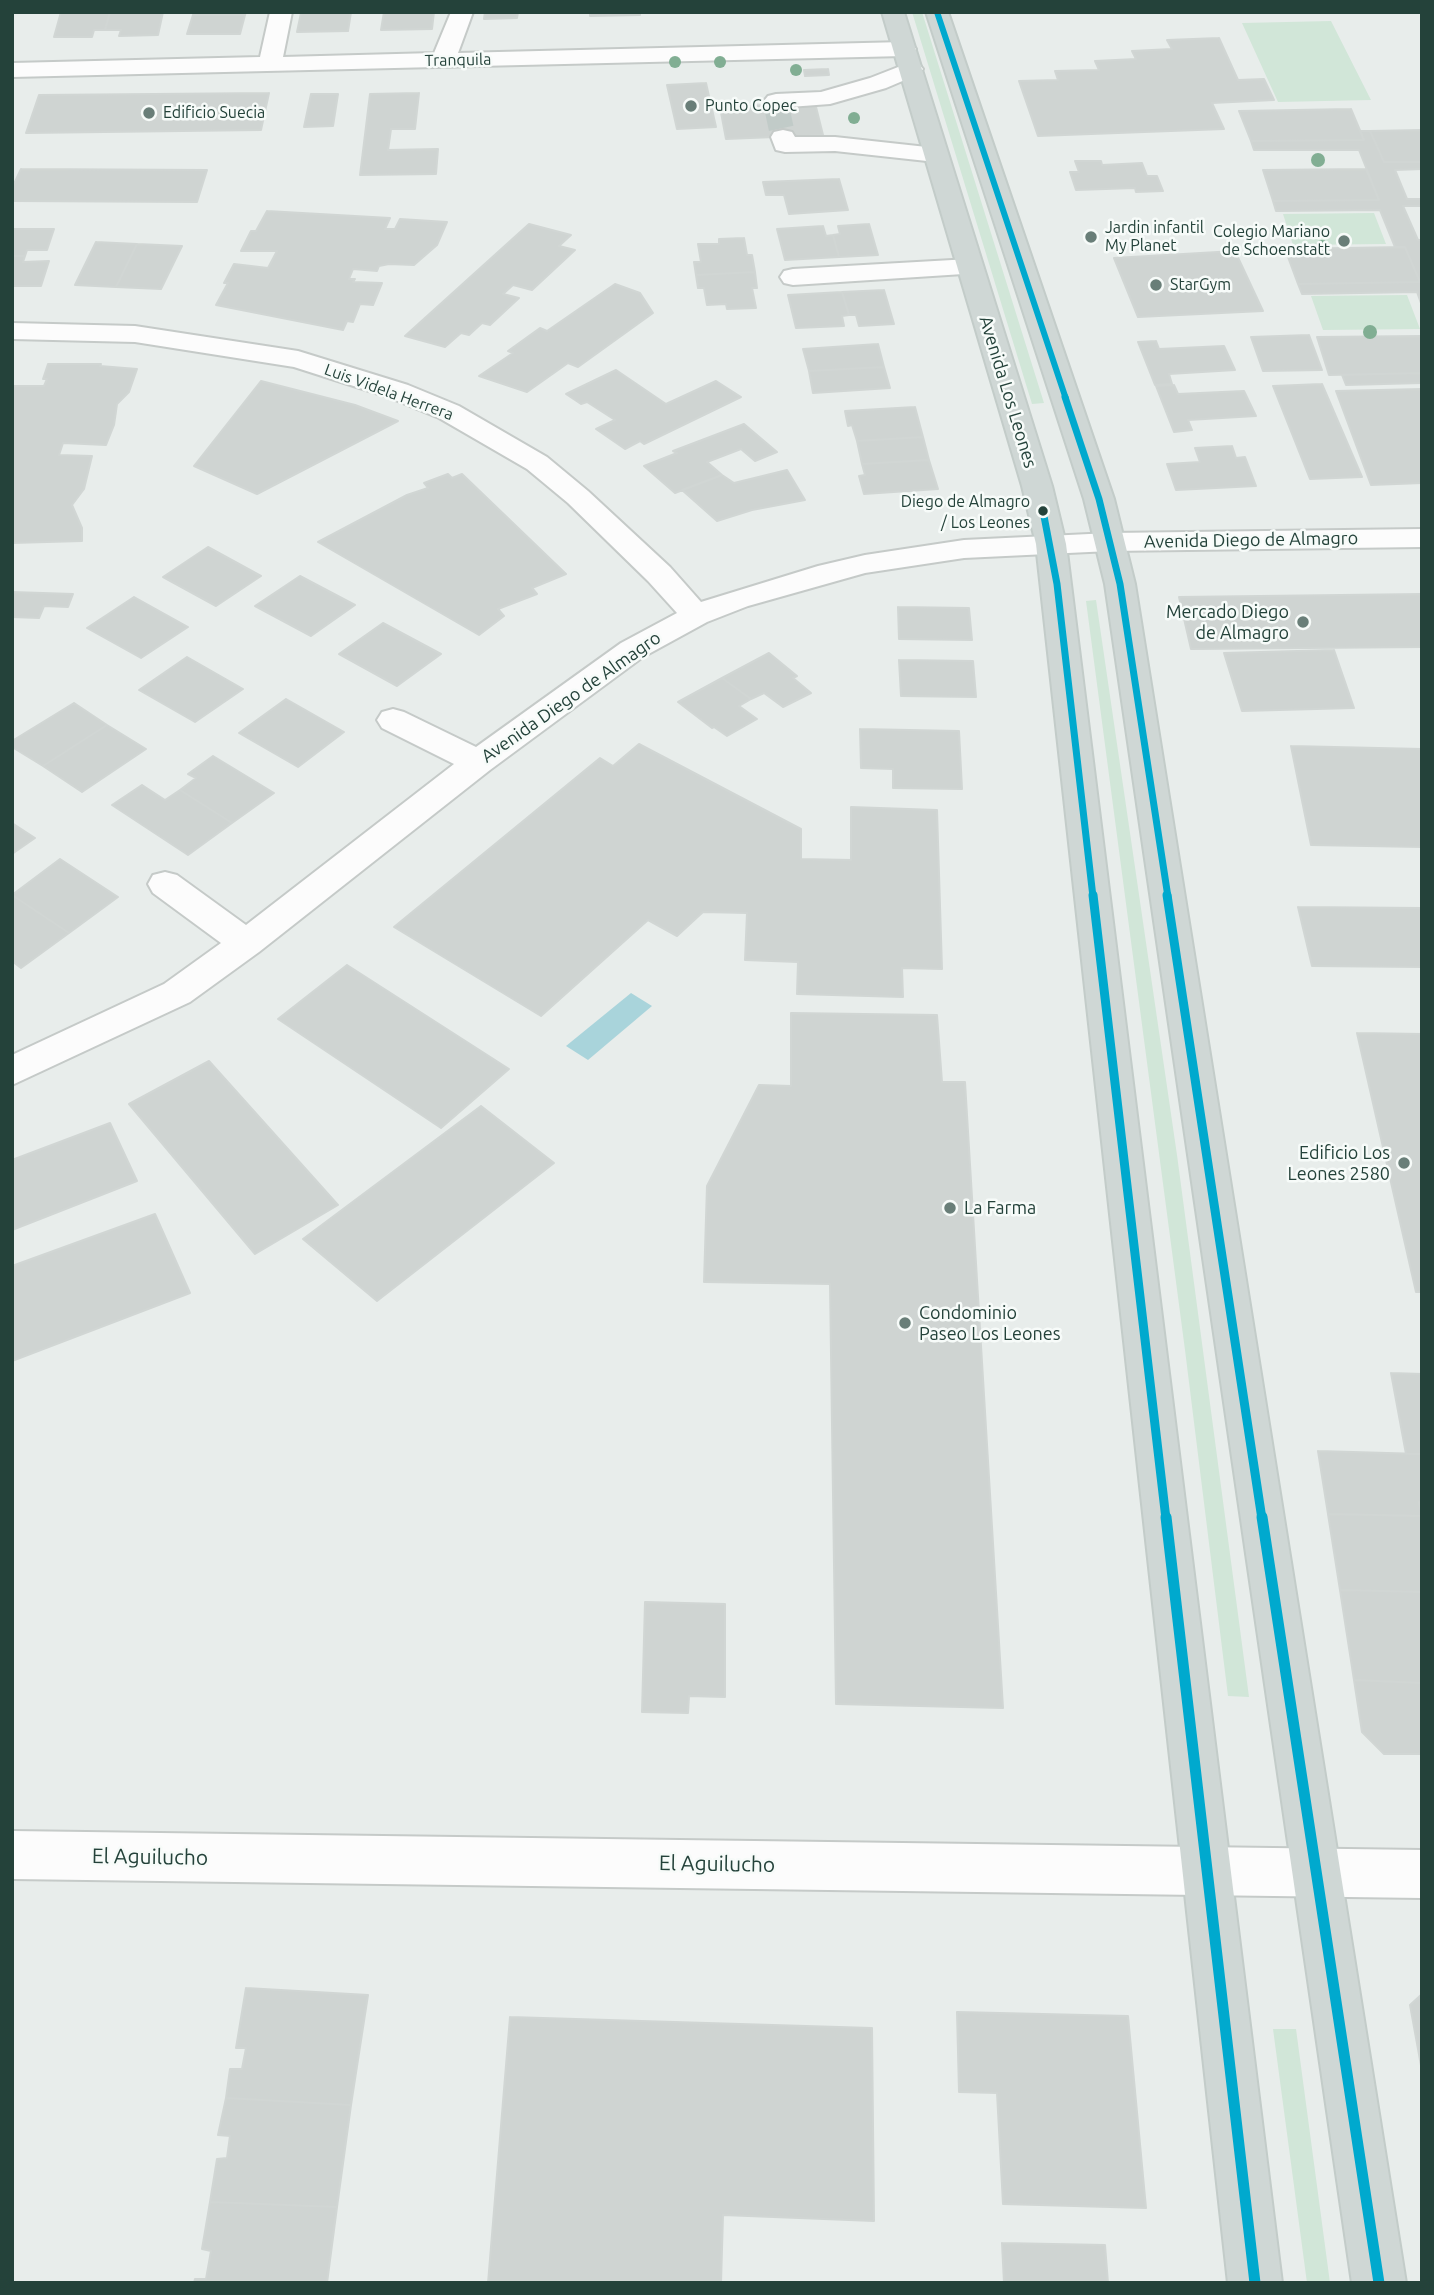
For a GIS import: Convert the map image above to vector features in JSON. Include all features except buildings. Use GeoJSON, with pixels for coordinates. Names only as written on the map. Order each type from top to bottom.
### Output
{"type":"FeatureCollection","features":[{"type":"Feature","properties":{"kind":"main road","name":"Avenida Los Leones"},"geometry":{"type":"LineString","coordinates":[[893,12],[1037,486],[1051,544],[1255,2283]]}},
{"type":"Feature","properties":{"kind":"main road"},"geometry":{"type":"LineString","coordinates":[[937,12],[1099,499],[1120,584],[1318,1872],[1378,2283]]}},
{"type":"Feature","properties":{"kind":"street"},"geometry":{"type":"LineString","coordinates":[[270,64],[281,12]]}},
{"type":"Feature","properties":{"kind":"street"},"geometry":{"type":"LineString","coordinates":[[444,60],[462,12]]}},
{"type":"Feature","properties":{"kind":"street"},"geometry":{"type":"LineString","coordinates":[[720,53],[772,84],[776,103],[822,99],[878,83],[907,59]]}},
{"type":"Feature","properties":{"kind":"street","name":"Tranquila"},"geometry":{"type":"LineString","coordinates":[[12,70],[720,53],[907,59]]}},
{"type":"Feature","properties":{"kind":"street"},"geometry":{"type":"LineString","coordinates":[[822,99],[835,144]]}},
{"type":"Feature","properties":{"kind":"street"},"geometry":{"type":"LineString","coordinates":[[783,137],[785,145],[835,144],[936,155]]}},
{"type":"Feature","properties":{"kind":"street"},"geometry":{"type":"LineString","coordinates":[[793,277],[970,267]]}},
{"type":"Feature","properties":{"kind":"street","name":"Luis Videla Herrera"},"geometry":{"type":"LineString","coordinates":[[12,331],[135,334],[298,359],[398,391],[495,437],[537,463],[629,545],[696,615]]}},
{"type":"Feature","properties":{"kind":"street","name":"Avenida Diego de Almagro"},"geometry":{"type":"LineString","coordinates":[[12,1071],[177,993],[246,943],[478,762],[632,650],[696,615],[777,586],[865,564],[964,550],[1110,542],[1422,538]]}},
{"type":"Feature","properties":{"kind":"street"},"geometry":{"type":"LineString","coordinates":[[393,720],[478,762]]}},
{"type":"Feature","properties":{"kind":"street"},"geometry":{"type":"LineString","coordinates":[[165,884],[246,943]]}},
{"type":"Feature","properties":{"kind":"street","name":"El Aguilucho"},"geometry":{"type":"LineString","coordinates":[[12,1855],[1422,1874]]}},
{"type":"Feature","properties":{"kind":"green space"},"geometry":{"type":"Polygon","coordinates":[[[912,12],[922,12],[1044,403],[1032,404],[912,12]]]}},
{"type":"Feature","properties":{"kind":"green space"},"geometry":{"type":"Polygon","coordinates":[[[1331,21],[1371,100],[1278,102],[1242,23],[1331,21]]]}},
{"type":"Feature","properties":{"kind":"green space"},"geometry":{"type":"Polygon","coordinates":[[[1374,213],[1386,244],[1293,245],[1283,214],[1374,213]]]}},
{"type":"Feature","properties":{"kind":"green space"},"geometry":{"type":"Polygon","coordinates":[[[1407,295],[1420,329],[1323,330],[1311,296],[1407,295]]]}},
{"type":"Feature","properties":{"kind":"green space"},"geometry":{"type":"Polygon","coordinates":[[[1096,600],[1177,1155],[1249,1697],[1228,1696],[1086,601],[1096,600]]]}},
{"type":"Feature","properties":{"kind":"green space"},"geometry":{"type":"Polygon","coordinates":[[[1273,2029],[1296,2029],[1330,2283],[1307,2283],[1273,2029]]]}},
{"type":"Feature","properties":{"kind":"water"},"geometry":{"type":"Polygon","coordinates":[[[631,993],[652,1006],[588,1060],[566,1046],[631,993]]]}},
{"type":"Feature","properties":{"kind":"tunnel"},"geometry":{"type":"LineString","coordinates":[[776,104],[783,137]]}},
{"type":"Feature","properties":{"kind":"transit line"},"geometry":{"type":"LineString","coordinates":[[937,12],[1099,499],[1120,584],[1379,2283]]}},
{"type":"Feature","properties":{"kind":"transit line"},"geometry":{"type":"LineString","coordinates":[[1043,511],[1057,584],[1255,2283]]}},
{"type":"Feature","properties":{"kind":"place","name":"Punto Copec"},"geometry":{"type":"Point","coordinates":[691,106]}},
{"type":"Feature","properties":{"kind":"place","name":"Edificio Suecia"},"geometry":{"type":"Point","coordinates":[149,113]}},
{"type":"Feature","properties":{"kind":"place","name":"Jardin infantil My Planet"},"geometry":{"type":"Point","coordinates":[1091,237]}},
{"type":"Feature","properties":{"kind":"place","name":"Colegio Mariano de Schoenstatt"},"geometry":{"type":"Point","coordinates":[1344,241]}},
{"type":"Feature","properties":{"kind":"place","name":"StarGym"},"geometry":{"type":"Point","coordinates":[1156,285]}},
{"type":"Feature","properties":{"kind":"place","name":"Diego de Almagro / Los Leones"},"geometry":{"type":"Point","coordinates":[1043,511]}},
{"type":"Feature","properties":{"kind":"place","name":"Mercado Diego de Almagro"},"geometry":{"type":"Point","coordinates":[1303,622]}},
{"type":"Feature","properties":{"kind":"place","name":"Edificio Los Leones 2580"},"geometry":{"type":"Point","coordinates":[1404,1163]}},
{"type":"Feature","properties":{"kind":"place","name":"La Farma"},"geometry":{"type":"Point","coordinates":[950,1208]}},
{"type":"Feature","properties":{"kind":"place","name":"Condominio Paseo Los Leones"},"geometry":{"type":"Point","coordinates":[905,1323]}}]}
